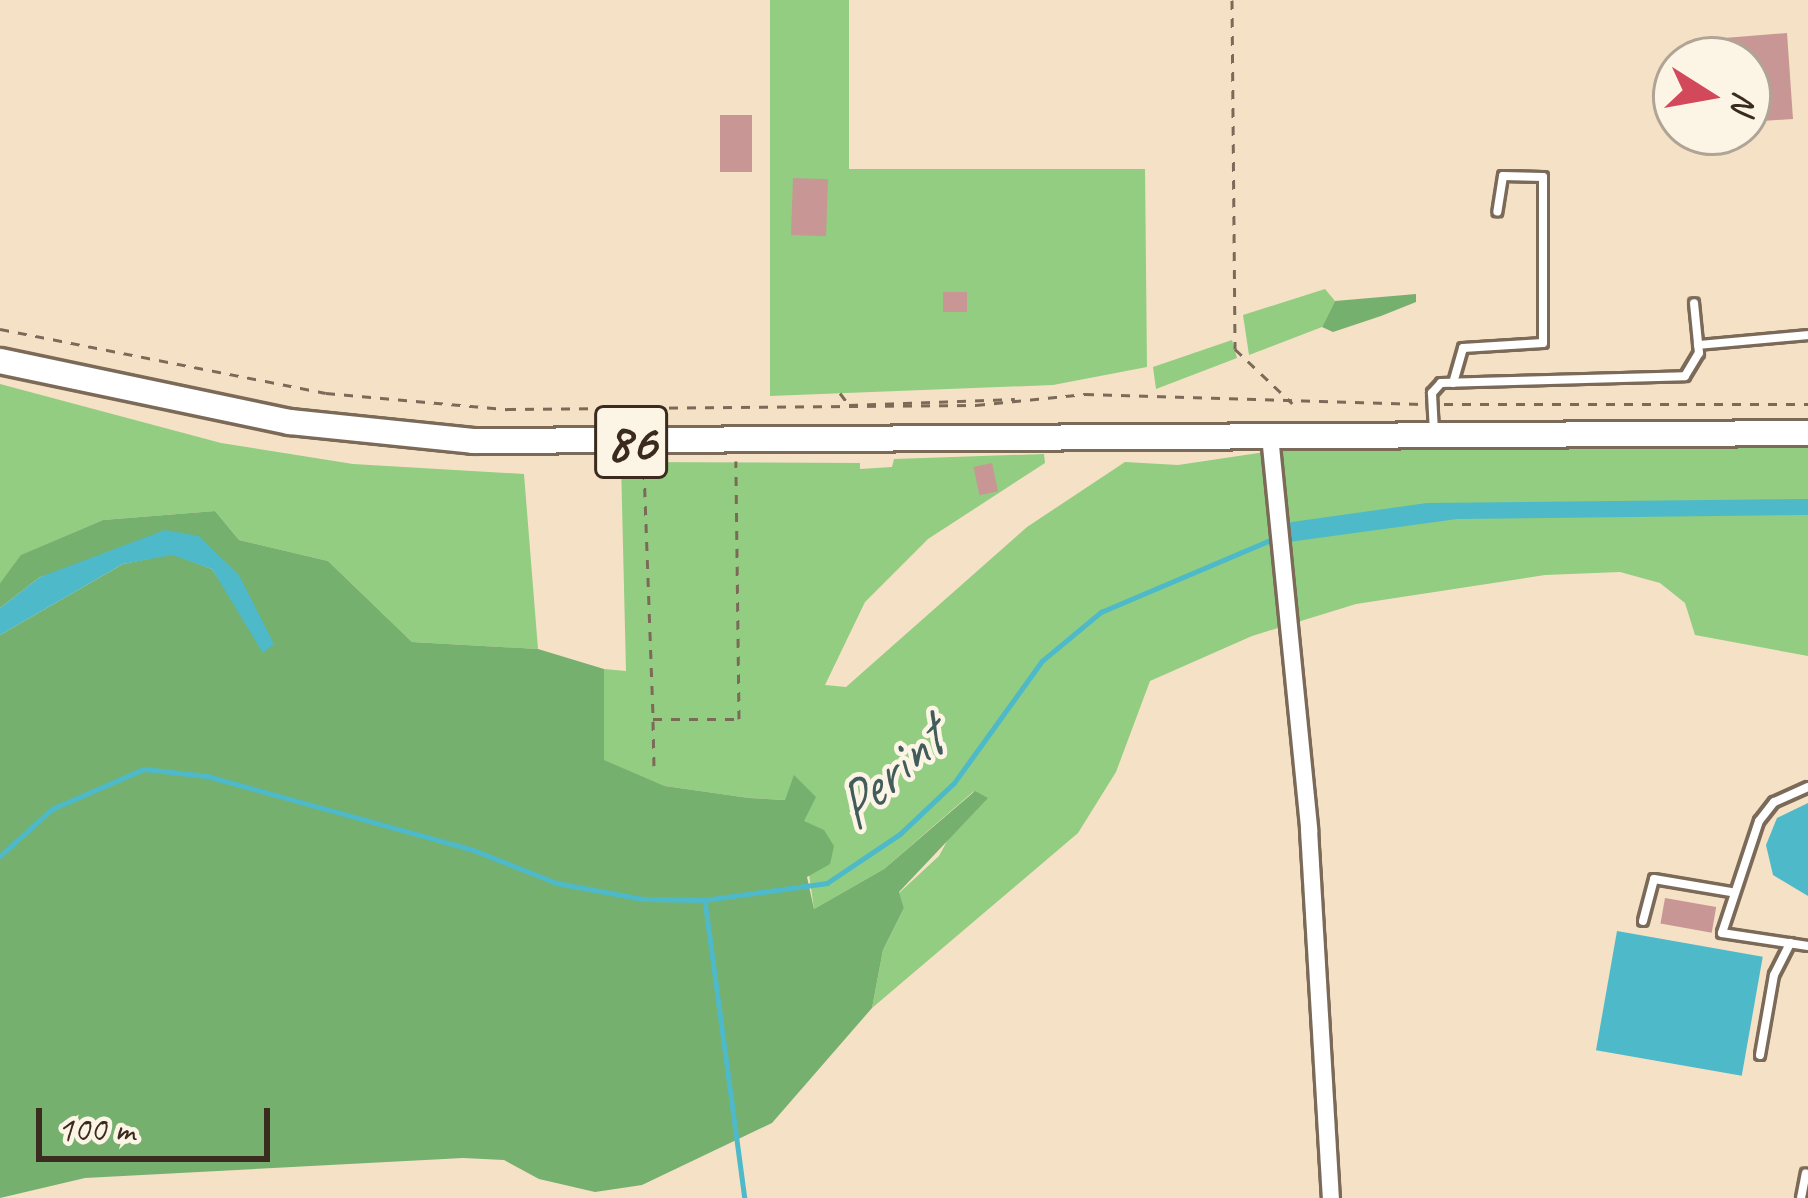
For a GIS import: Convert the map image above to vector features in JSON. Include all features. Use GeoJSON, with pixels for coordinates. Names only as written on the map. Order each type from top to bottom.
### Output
{"type":"FeatureCollection","features":[{"type":"Feature","properties":{"kind":"main road","name":"86"},"geometry":{"type":"LineString","coordinates":[[0,361],[290,422],[444,440],[1808,434]]}},
{"type":"Feature","properties":{"kind":"street"},"geometry":{"type":"LineString","coordinates":[[1270,436],[1331,1198]]}},
{"type":"Feature","properties":{"kind":"lane"},"geometry":{"type":"LineString","coordinates":[[1453,382],[1463,348],[1544,343],[1543,177],[1503,176],[1497,212]]}},
{"type":"Feature","properties":{"kind":"lane"},"geometry":{"type":"LineString","coordinates":[[1434,433],[1436,387],[1453,382],[1676,378],[1693,371],[1698,345],[1694,303]]}},
{"type":"Feature","properties":{"kind":"lane"},"geometry":{"type":"LineString","coordinates":[[1698,345],[1808,335]]}},
{"type":"Feature","properties":{"kind":"lane"},"geometry":{"type":"LineString","coordinates":[[1808,787],[1766,810],[1731,892],[1722,933],[1808,946]]}},
{"type":"Feature","properties":{"kind":"lane"},"geometry":{"type":"LineString","coordinates":[[1643,921],[1654,879],[1731,892]]}},
{"type":"Feature","properties":{"kind":"lane"},"geometry":{"type":"LineString","coordinates":[[1760,1055],[1774,975],[1790,943]]}},
{"type":"Feature","properties":{"kind":"lane"},"geometry":{"type":"LineString","coordinates":[[1801,1198],[1806,1173]]}},
{"type":"Feature","properties":{"kind":"path"},"geometry":{"type":"LineString","coordinates":[[1232,0],[1235,350],[1294,404]]}},
{"type":"Feature","properties":{"kind":"path"},"geometry":{"type":"LineString","coordinates":[[0,329],[379,400],[567,412],[1018,401],[1095,394],[1294,404],[1808,404]]}},
{"type":"Feature","properties":{"kind":"path"},"geometry":{"type":"LineString","coordinates":[[840,393],[849,405],[1018,401]]}},
{"type":"Feature","properties":{"kind":"path"},"geometry":{"type":"LineString","coordinates":[[1787,404],[1787,418]]}},
{"type":"Feature","properties":{"kind":"path"},"geometry":{"type":"LineString","coordinates":[[653,719],[739,719],[736,461]]}},
{"type":"Feature","properties":{"kind":"path"},"geometry":{"type":"LineString","coordinates":[[644,470],[654,769]]}},
{"type":"Feature","properties":{"kind":"green space"},"geometry":{"type":"Polygon","coordinates":[[[770,0],[849,0],[849,169],[1145,169],[1147,367],[1053,385],[770,396],[770,0]]]}},
{"type":"Feature","properties":{"kind":"green space"},"geometry":{"type":"Polygon","coordinates":[[[1325,289],[1335,301],[1322,327],[1249,355],[1243,315],[1325,289]]]}},
{"type":"Feature","properties":{"kind":"green space"},"geometry":{"type":"Polygon","coordinates":[[[1416,294],[1416,302],[1381,316],[1333,332],[1322,327],[1335,301],[1416,294]]]}},
{"type":"Feature","properties":{"kind":"green space"},"geometry":{"type":"Polygon","coordinates":[[[1232,340],[1237,358],[1156,389],[1153,367],[1232,340]]]}},
{"type":"Feature","properties":{"kind":"green space"},"geometry":{"type":"Polygon","coordinates":[[[0,384],[221,443],[353,464],[524,474],[538,649],[412,642],[328,561],[239,540],[215,511],[103,520],[22,555],[0,583],[0,384]]]}},
{"type":"Feature","properties":{"kind":"green space"},"geometry":{"type":"Polygon","coordinates":[[[1808,443],[1808,656],[1695,635],[1685,603],[1660,583],[1620,572],[1545,575],[1356,604],[1252,636],[1150,681],[1116,772],[1078,833],[872,1008],[883,950],[904,908],[899,893],[939,856],[974,791],[884,869],[814,909],[795,776],[786,800],[749,798],[665,786],[603,760],[604,669],[626,671],[621,462],[860,463],[860,469],[892,467],[894,459],[1044,454],[1045,463],[928,539],[865,602],[825,685],[846,687],[1027,527],[1125,462],[1178,465],[1312,445],[1808,443]]]}},
{"type":"Feature","properties":{"kind":"green space"},"geometry":{"type":"Polygon","coordinates":[[[215,511],[239,540],[328,561],[412,642],[538,649],[604,669],[604,760],[665,786],[749,798],[785,800],[794,775],[816,797],[804,821],[824,830],[834,846],[830,864],[807,877],[814,909],[884,869],[975,791],[988,798],[899,892],[904,908],[883,950],[872,1008],[772,1123],[642,1185],[595,1192],[539,1179],[504,1160],[463,1158],[85,1178],[0,1198],[0,635],[123,564],[172,554],[212,569],[232,599],[198,536],[40,577],[0,608],[0,583],[21,555],[103,520],[215,511]]]}},
{"type":"Feature","properties":{"kind":"water"},"geometry":{"type":"Polygon","coordinates":[[[1808,499],[1808,515],[1457,519],[1274,544],[1273,528],[1292,522],[1427,503],[1808,499]]]}},
{"type":"Feature","properties":{"kind":"water"},"geometry":{"type":"Polygon","coordinates":[[[165,530],[199,536],[239,575],[274,644],[263,653],[212,569],[172,555],[123,564],[0,635],[0,608],[40,577],[165,530]]]}},
{"type":"Feature","properties":{"kind":"water"},"geometry":{"type":"Polygon","coordinates":[[[1808,803],[1808,896],[1773,875],[1766,845],[1777,818],[1808,803]]]}},
{"type":"Feature","properties":{"kind":"water"},"geometry":{"type":"Polygon","coordinates":[[[1617,931],[1763,957],[1742,1076],[1596,1050],[1617,931]]]}},
{"type":"Feature","properties":{"kind":"building"},"geometry":{"type":"Polygon","coordinates":[[[1787,33],[1793,119],[1772,120],[1772,36],[1750,36],[1787,33]]]}},
{"type":"Feature","properties":{"kind":"building"},"geometry":{"type":"Polygon","coordinates":[[[720,115],[752,115],[752,172],[720,172],[720,115]]]}},
{"type":"Feature","properties":{"kind":"building"},"geometry":{"type":"Polygon","coordinates":[[[793,178],[828,179],[826,236],[791,235],[793,178]]]}},
{"type":"Feature","properties":{"kind":"building"},"geometry":{"type":"Polygon","coordinates":[[[943,292],[967,292],[967,312],[943,312],[943,292]]]}},
{"type":"Feature","properties":{"kind":"building"},"geometry":{"type":"Polygon","coordinates":[[[992,463],[998,491],[979,495],[973,467],[992,463]]]}},
{"type":"Feature","properties":{"kind":"building"},"geometry":{"type":"Polygon","coordinates":[[[1665,898],[1716,907],[1712,933],[1660,924],[1665,898]]]}},
{"type":"Feature","properties":{"kind":"waterway","name":"Perint"},"geometry":{"type":"LineString","coordinates":[[0,856],[52,809],[144,769],[207,776],[471,849],[557,883],[643,899],[705,900],[827,883],[900,834],[954,783],[1042,661],[1101,612],[1275,538]]}},
{"type":"Feature","properties":{"kind":"waterway"},"geometry":{"type":"LineString","coordinates":[[705,900],[745,1198]]}}]}
